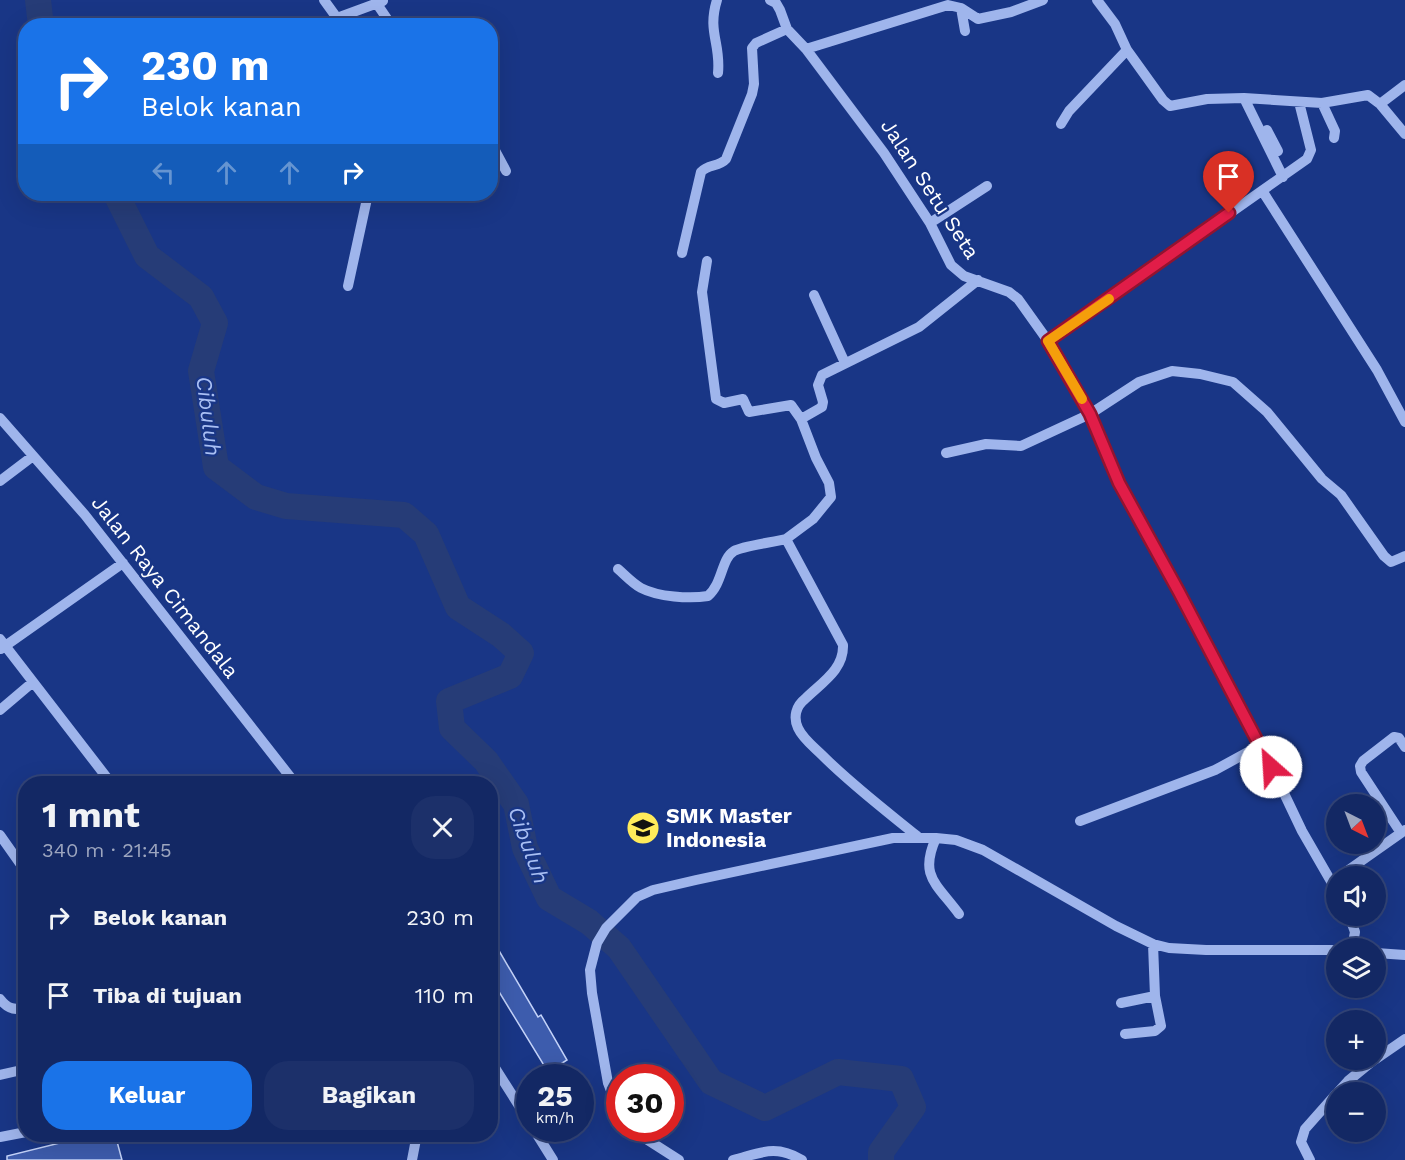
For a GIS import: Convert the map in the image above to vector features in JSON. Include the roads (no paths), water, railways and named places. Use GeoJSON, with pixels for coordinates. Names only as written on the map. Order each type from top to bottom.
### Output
{"type":"FeatureCollection","features":[{"type":"Feature","properties":{"kind":"street"},"geometry":{"type":"LineString","coordinates":[[324,0],[337,18],[380,3],[388,18]]}},
{"type":"Feature","properties":{"kind":"street"},"geometry":{"type":"LineString","coordinates":[[717,0],[712,25],[714,41],[718,48],[718,73]]}},
{"type":"Feature","properties":{"kind":"street","name":"Jalan Setu Seta"},"geometry":{"type":"LineString","coordinates":[[771,0],[780,10],[787,29],[806,49],[879,145],[930,223],[951,265],[964,276],[1009,292],[1018,299],[1048,341],[1090,414],[1119,483],[1261,745],[1302,831],[1326,866]]}},
{"type":"Feature","properties":{"kind":"street"},"geometry":{"type":"LineString","coordinates":[[806,49],[948,5],[961,8],[978,19],[1043,0]]}},
{"type":"Feature","properties":{"kind":"street"},"geometry":{"type":"LineString","coordinates":[[1097,0],[1115,24],[1127,50],[1163,100],[1170,106],[1207,99],[1247,98],[1322,103],[1368,95],[1380,104],[1405,134]]}},
{"type":"Feature","properties":{"kind":"street"},"geometry":{"type":"LineString","coordinates":[[961,8],[965,31]]}},
{"type":"Feature","properties":{"kind":"street"},"geometry":{"type":"LineString","coordinates":[[682,253],[701,172],[705,168],[723,163],[726,159],[752,94],[754,84],[752,48],[756,43],[787,29]]}},
{"type":"Feature","properties":{"kind":"street"},"geometry":{"type":"LineString","coordinates":[[1061,124],[1069,111],[1127,50]]}},
{"type":"Feature","properties":{"kind":"street"},"geometry":{"type":"LineString","coordinates":[[1380,104],[1405,85]]}},
{"type":"Feature","properties":{"kind":"street"},"geometry":{"type":"LineString","coordinates":[[1247,98],[1278,151]]}},
{"type":"Feature","properties":{"kind":"street"},"geometry":{"type":"LineString","coordinates":[[1247,98],[1283,177]]}},
{"type":"Feature","properties":{"kind":"street"},"geometry":{"type":"LineString","coordinates":[[1048,341],[1304,162],[1311,153],[1299,102]]}},
{"type":"Feature","properties":{"kind":"street"},"geometry":{"type":"LineString","coordinates":[[1322,103],[1335,131],[1334,138]]}},
{"type":"Feature","properties":{"kind":"street"},"geometry":{"type":"LineString","coordinates":[[498,155],[507,171]]}},
{"type":"Feature","properties":{"kind":"street"},"geometry":{"type":"LineString","coordinates":[[930,223],[987,186]]}},
{"type":"Feature","properties":{"kind":"street"},"geometry":{"type":"LineString","coordinates":[[1263,192],[1377,370],[1405,422]]}},
{"type":"Feature","properties":{"kind":"street"},"geometry":{"type":"LineString","coordinates":[[348,286],[366,201]]}},
{"type":"Feature","properties":{"kind":"street"},"geometry":{"type":"LineString","coordinates":[[618,569],[634,583],[648,591],[674,595],[708,596],[716,588],[732,553],[740,548],[786,539],[813,519],[831,497],[829,483],[816,458],[801,419],[791,405],[749,412],[744,399],[724,403],[716,399],[702,292],[707,261]]}},
{"type":"Feature","properties":{"kind":"street"},"geometry":{"type":"LineString","coordinates":[[801,419],[822,407],[823,402],[818,385],[822,375],[919,327],[978,280]]}},
{"type":"Feature","properties":{"kind":"street"},"geometry":{"type":"LineString","coordinates":[[814,296],[845,363]]}},
{"type":"Feature","properties":{"kind":"street"},"geometry":{"type":"LineString","coordinates":[[946,453],[986,444],[1022,446],[1090,414],[1139,382],[1172,371],[1200,374],[1233,382],[1267,412],[1316,472],[1341,495],[1384,556],[1391,562],[1405,556]]}},
{"type":"Feature","properties":{"kind":"street","name":"Jalan Raya Cimandala"},"geometry":{"type":"LineString","coordinates":[[0,418],[85,514],[290,776]]}},
{"type":"Feature","properties":{"kind":"street"},"geometry":{"type":"LineString","coordinates":[[0,481],[33,456]]}},
{"type":"Feature","properties":{"kind":"street"},"geometry":{"type":"LineString","coordinates":[[786,539],[843,645],[843,654],[836,670],[800,703],[795,715],[798,727],[804,737],[844,777],[917,836]]}},
{"type":"Feature","properties":{"kind":"street"},"geometry":{"type":"LineString","coordinates":[[106,776],[2,645],[123,563]]}},
{"type":"Feature","properties":{"kind":"street"},"geometry":{"type":"LineString","coordinates":[[0,710],[33,682]]}},
{"type":"Feature","properties":{"kind":"street"},"geometry":{"type":"LineString","coordinates":[[1357,866],[1403,832],[1361,772],[1360,766],[1363,761],[1394,737],[1399,738],[1405,747]]}},
{"type":"Feature","properties":{"kind":"street"},"geometry":{"type":"LineString","coordinates":[[1080,821],[1215,770],[1261,745]]}},
{"type":"Feature","properties":{"kind":"street"},"geometry":{"type":"LineString","coordinates":[[0,835],[18,861]]}},
{"type":"Feature","properties":{"kind":"street"},"geometry":{"type":"LineString","coordinates":[[606,1072],[590,970],[597,943],[606,927],[638,897],[653,890],[881,840],[917,836],[956,840],[983,850],[1116,926],[1153,944],[1169,948],[1326,950]]}},
{"type":"Feature","properties":{"kind":"street"},"geometry":{"type":"LineString","coordinates":[[936,838],[929,855],[928,870],[959,914]]}},
{"type":"Feature","properties":{"kind":"street"},"geometry":{"type":"LineString","coordinates":[[1125,1034],[1155,1031],[1161,1026],[1155,996],[1153,944]]}},
{"type":"Feature","properties":{"kind":"street"},"geometry":{"type":"LineString","coordinates":[[1386,954],[1405,956]]}},
{"type":"Feature","properties":{"kind":"street"},"geometry":{"type":"LineString","coordinates":[[1121,1003],[1155,996]]}},
{"type":"Feature","properties":{"kind":"street"},"geometry":{"type":"LineString","coordinates":[[0,999],[11,1008],[18,1009]]}},
{"type":"Feature","properties":{"kind":"street"},"geometry":{"type":"LineString","coordinates":[[1386,1052],[1405,1039]]}},
{"type":"Feature","properties":{"kind":"street"},"geometry":{"type":"LineString","coordinates":[[1347,1082],[1362,1070]]}},
{"type":"Feature","properties":{"kind":"street"},"geometry":{"type":"LineString","coordinates":[[0,1075],[18,1072]]}},
{"type":"Feature","properties":{"kind":"street"},"geometry":{"type":"LineString","coordinates":[[498,1073],[516,1101]]}},
{"type":"Feature","properties":{"kind":"street"},"geometry":{"type":"LineString","coordinates":[[1310,1160],[1301,1142],[1305,1129],[1326,1105]]}},
{"type":"Feature","properties":{"kind":"street"},"geometry":{"type":"LineString","coordinates":[[0,1137],[18,1134]]}},
{"type":"Feature","properties":{"kind":"street"},"geometry":{"type":"LineString","coordinates":[[412,1160],[415,1142]]}},
{"type":"Feature","properties":{"kind":"street"},"geometry":{"type":"LineString","coordinates":[[542,1142],[553,1160]]}},
{"type":"Feature","properties":{"kind":"street"},"geometry":{"type":"LineString","coordinates":[[651,1142],[679,1160]]}},
{"type":"Feature","properties":{"kind":"street"},"geometry":{"type":"LineString","coordinates":[[733,1160],[777,1150],[787,1151],[802,1160]]}},
{"type":"Feature","properties":{"kind":"waterway","name":"Cibuluh"},"geometry":{"type":"LineString","coordinates":[[38,0],[40,18]]}},
{"type":"Feature","properties":{"kind":"waterway","name":"Cibuluh"},"geometry":{"type":"LineString","coordinates":[[120,201],[147,256],[201,297],[215,323],[201,371],[216,467],[256,497],[286,506],[404,515],[426,534],[458,607],[501,635],[521,653],[510,676],[449,701],[452,728],[486,761],[496,776]]}},
{"type":"Feature","properties":{"kind":"waterway","name":"Cibuluh"},"geometry":{"type":"LineString","coordinates":[[498,778],[516,804],[525,848],[549,898],[589,922],[619,948],[711,1082],[765,1108],[838,1072],[901,1079],[913,1107],[881,1152],[881,1160]]}},
{"type":"Feature","properties":{"kind":"place","name":"SMK Master Indonesia"},"geometry":{"type":"Point","coordinates":[643,828]}}]}
